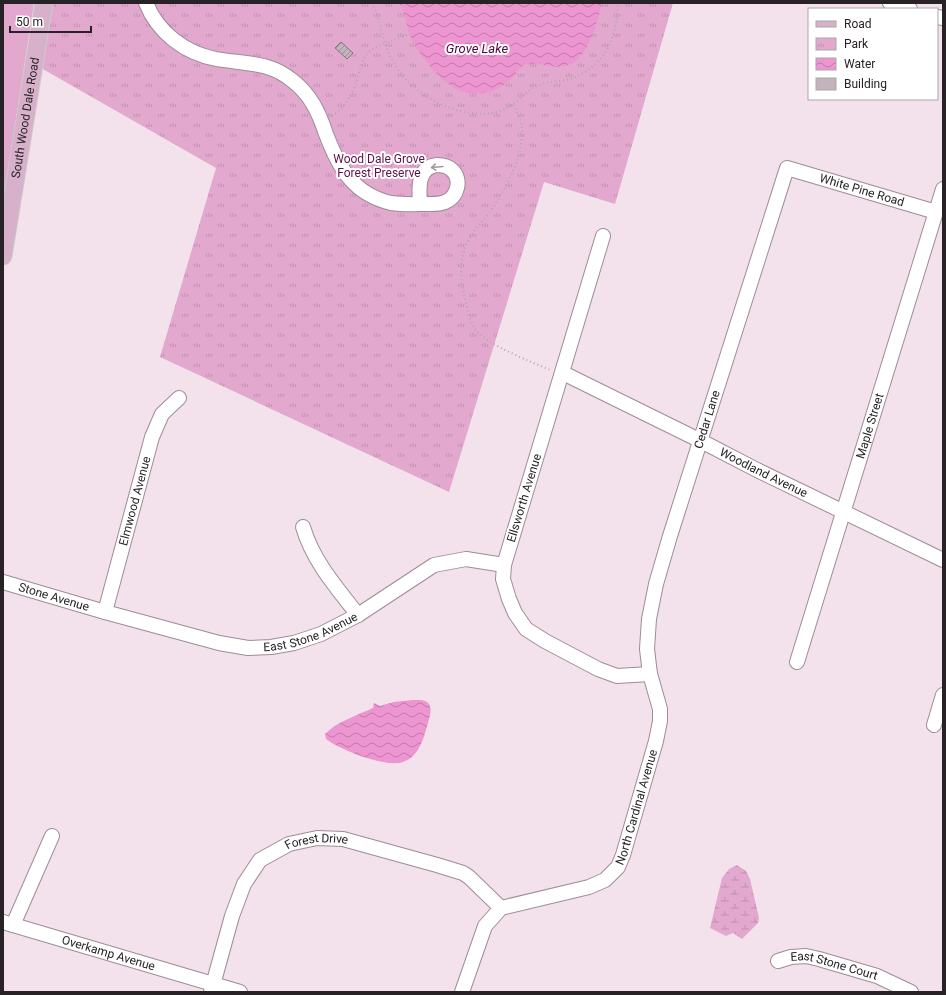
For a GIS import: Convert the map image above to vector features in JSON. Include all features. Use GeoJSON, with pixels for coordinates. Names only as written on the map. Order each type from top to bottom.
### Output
{"type":"FeatureCollection","features":[{"type":"Feature","properties":{"kind":"main road","name":"South Wood Dale Road"},"geometry":{"type":"LineString","coordinates":[[4,250],[44,3]]}},
{"type":"Feature","properties":{"kind":"street"},"geometry":{"type":"LineString","coordinates":[[146,3],[164,33],[173,41],[185,48],[201,55],[216,59],[254,63],[266,66],[293,80],[306,92],[315,104],[334,155],[353,183],[364,192],[392,203],[420,204]]}},
{"type":"Feature","properties":{"kind":"street"},"geometry":{"type":"LineString","coordinates":[[890,3],[907,8]]}},
{"type":"Feature","properties":{"kind":"street","name":"White Pine Road"},"geometry":{"type":"LineString","coordinates":[[787,168],[936,212]]}},
{"type":"Feature","properties":{"kind":"street","name":"Cedar Lane"},"geometry":{"type":"LineString","coordinates":[[650,674],[647,649],[649,619],[655,591],[670,536],[787,168]]}},
{"type":"Feature","properties":{"kind":"street","name":"Maple Street"},"geometry":{"type":"LineString","coordinates":[[797,662],[943,189]]}},
{"type":"Feature","properties":{"kind":"street","name":"Ellsworth Avenue"},"geometry":{"type":"LineString","coordinates":[[603,236],[504,565],[503,579],[515,613],[526,629],[598,669],[617,676],[650,674]]}},
{"type":"Feature","properties":{"kind":"street","name":"Woodland Avenue"},"geometry":{"type":"LineString","coordinates":[[563,373],[757,470],[943,560]]}},
{"type":"Feature","properties":{"kind":"street","name":"Elmwood Avenue"},"geometry":{"type":"LineString","coordinates":[[105,612],[152,437],[162,414],[179,398]]}},
{"type":"Feature","properties":{"kind":"street"},"geometry":{"type":"LineString","coordinates":[[303,527],[307,541],[320,566],[358,615]]}},
{"type":"Feature","properties":{"kind":"street","name":"East Stone Avenue"},"geometry":{"type":"LineString","coordinates":[[105,612],[219,643],[248,648],[270,647],[294,643],[321,634],[358,615],[434,565],[466,559],[504,565]]}},
{"type":"Feature","properties":{"kind":"street","name":"Stone Avenue"},"geometry":{"type":"LineString","coordinates":[[3,582],[105,612]]}},
{"type":"Feature","properties":{"kind":"street","name":"North Cardinal Avenue"},"geometry":{"type":"LineString","coordinates":[[501,908],[589,888],[605,880],[618,867],[623,855],[656,741],[660,722],[660,709],[650,674]]}},
{"type":"Feature","properties":{"kind":"street"},"geometry":{"type":"LineString","coordinates":[[934,725],[943,695]]}},
{"type":"Feature","properties":{"kind":"street"},"geometry":{"type":"LineString","coordinates":[[8,924],[52,836]]}},
{"type":"Feature","properties":{"kind":"street","name":"Forest Drive"},"geometry":{"type":"LineString","coordinates":[[212,988],[232,916],[244,884],[260,860],[289,844],[317,838],[344,839],[437,865],[463,873],[469,877],[501,908]]}},
{"type":"Feature","properties":{"kind":"street"},"geometry":{"type":"LineString","coordinates":[[462,992],[485,926],[501,908]]}},
{"type":"Feature","properties":{"kind":"street","name":"Overkamp Avenue"},"geometry":{"type":"LineString","coordinates":[[8,924],[212,988],[240,992]]}},
{"type":"Feature","properties":{"kind":"street","name":"East Stone Court"},"geometry":{"type":"LineString","coordinates":[[778,961],[791,957],[806,956],[819,959],[877,976],[911,992]]}},
{"type":"Feature","properties":{"kind":"path"},"geometry":{"type":"LineString","coordinates":[[372,3],[379,19],[385,44],[390,56],[406,80],[419,92],[430,99],[445,106],[476,114],[491,114],[501,111],[513,105],[524,94],[538,85],[568,79],[581,74],[592,67],[609,47],[614,35],[618,19],[618,3]]}},
{"type":"Feature","properties":{"kind":"path"},"geometry":{"type":"LineString","coordinates":[[321,120],[330,117],[344,106],[356,86],[362,62],[373,48],[410,34]]}},
{"type":"Feature","properties":{"kind":"path"},"geometry":{"type":"LineString","coordinates":[[513,105],[520,118],[522,132],[518,156],[508,181],[498,199],[489,213],[470,236],[464,249],[461,265],[462,286],[472,324],[476,330],[501,347],[552,371],[563,373]]}},
{"type":"Feature","properties":{"kind":"green space"},"geometry":{"type":"Polygon","coordinates":[[[3,3],[34,3],[3,204],[3,3]]]}},
{"type":"Feature","properties":{"kind":"green space","name":"Wood Dale Grove Forest Preserve"},"geometry":{"type":"Polygon","coordinates":[[[50,3],[673,3],[615,204],[544,182],[449,492],[160,357],[216,168],[41,68],[50,3]]]}},
{"type":"Feature","properties":{"kind":"green space"},"geometry":{"type":"Polygon","coordinates":[[[737,865],[746,871],[750,879],[759,918],[758,923],[742,939],[733,933],[726,936],[710,928],[722,878],[729,869],[737,865]]]}},
{"type":"Feature","properties":{"kind":"water","name":"Grove Lake"},"geometry":{"type":"Polygon","coordinates":[[[399,3],[602,3],[591,37],[587,46],[577,60],[564,66],[526,65],[521,67],[507,83],[486,93],[478,94],[455,88],[448,84],[435,72],[413,42],[403,10],[399,3]]]}},
{"type":"Feature","properties":{"kind":"water"},"geometry":{"type":"Polygon","coordinates":[[[413,700],[428,702],[430,714],[418,750],[409,759],[403,762],[386,762],[363,757],[352,753],[326,739],[325,734],[335,726],[373,708],[374,703],[380,706],[394,702],[413,700]]]}},
{"type":"Feature","properties":{"kind":"building"},"geometry":{"type":"Polygon","coordinates":[[[341,42],[353,53],[347,59],[335,48],[341,42]]]}}]}
